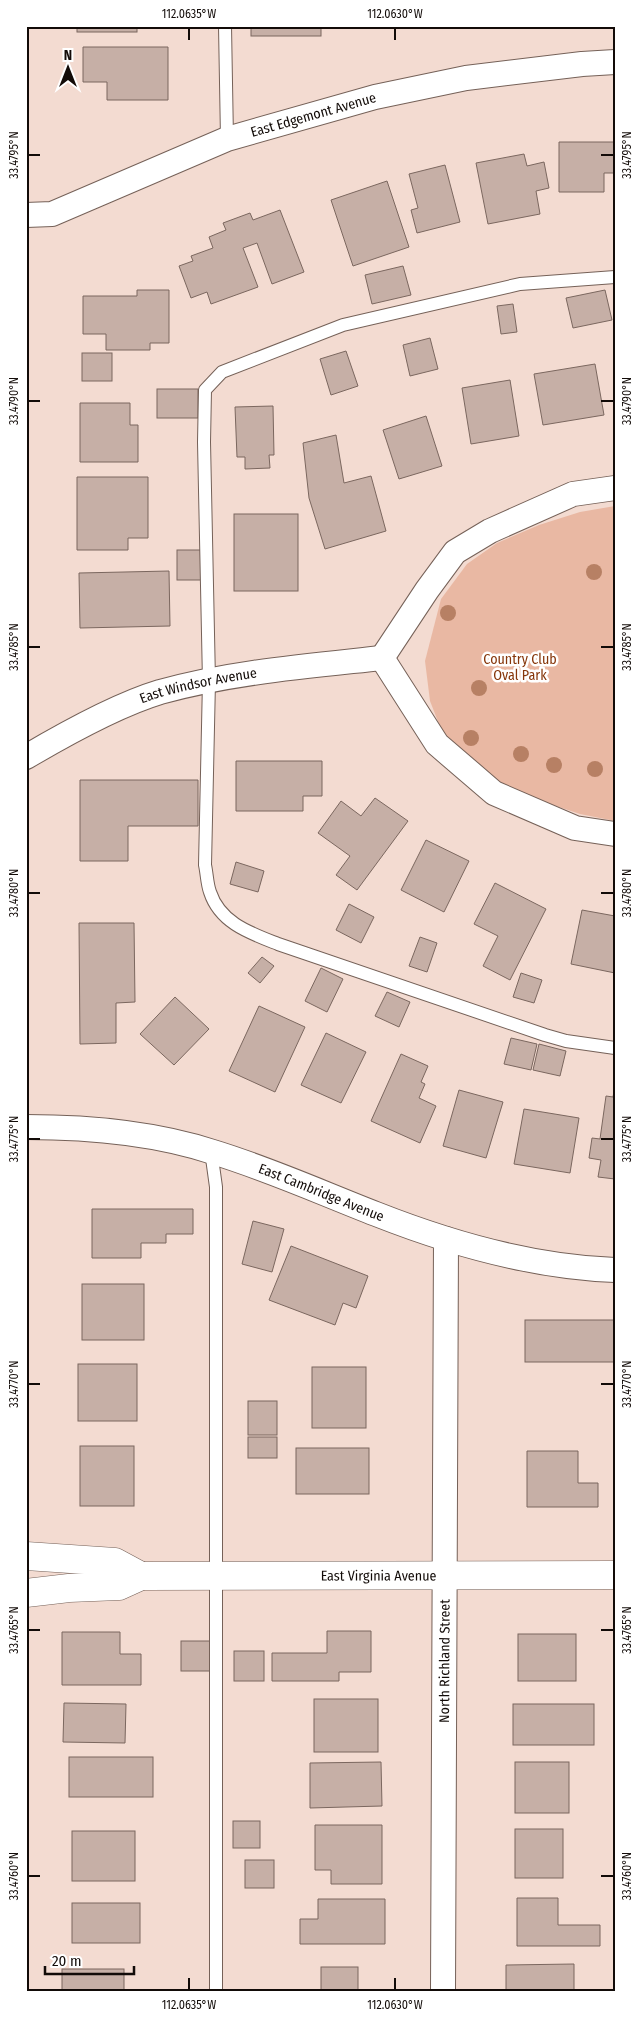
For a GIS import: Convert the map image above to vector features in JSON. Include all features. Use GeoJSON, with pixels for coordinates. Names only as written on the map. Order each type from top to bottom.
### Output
{"type":"FeatureCollection","features":[{"type":"Feature","properties":{"kind":"street","name":"East Edgemont Avenue"},"geometry":{"type":"LineString","coordinates":[[26,215],[52,214],[227,139],[375,97],[466,78],[582,64],[615,62]]}},
{"type":"Feature","properties":{"kind":"street"},"geometry":{"type":"LineString","coordinates":[[615,488],[573,494],[490,531],[454,552],[426,590],[382,658],[437,744],[494,793],[575,828],[615,834]]}},
{"type":"Feature","properties":{"kind":"street","name":"East Windsor Avenue"},"geometry":{"type":"LineString","coordinates":[[26,757],[57,738],[114,711],[159,693],[209,681],[274,670],[382,658]]}},
{"type":"Feature","properties":{"kind":"street","name":"East Cambridge Avenue"},"geometry":{"type":"LineString","coordinates":[[26,1127],[58,1127],[110,1131],[212,1151],[446,1239],[528,1260],[615,1270]]}},
{"type":"Feature","properties":{"kind":"street","name":"North Richland Street"},"geometry":{"type":"LineString","coordinates":[[443,1992],[446,1239]]}},
{"type":"Feature","properties":{"kind":"street","name":"East Virginia Avenue"},"geometry":{"type":"LineString","coordinates":[[26,1556],[115,1562],[142,1576]]}},
{"type":"Feature","properties":{"kind":"street","name":"East Virginia Avenue"},"geometry":{"type":"LineString","coordinates":[[26,1593],[69,1588],[119,1586],[142,1576],[615,1575]]}},
{"type":"Feature","properties":{"kind":"lane"},"geometry":{"type":"LineString","coordinates":[[226,26],[227,139]]}},
{"type":"Feature","properties":{"kind":"lane"},"geometry":{"type":"LineString","coordinates":[[615,278],[520,284],[342,325],[222,372],[205,390],[204,442],[209,681],[205,865],[210,891],[216,907],[231,923],[249,933],[278,944],[545,1035],[566,1041],[615,1048]]}},
{"type":"Feature","properties":{"kind":"lane"},"geometry":{"type":"LineString","coordinates":[[212,1151],[216,1187],[216,1992]]}},
{"type":"Feature","properties":{"kind":"green space","name":"Country Club Oval Park"},"geometry":{"type":"Polygon","coordinates":[[[615,506],[615,821],[580,814],[498,784],[446,742],[430,701],[425,661],[441,599],[467,564],[497,543],[539,525],[580,512],[615,506]]]}},
{"type":"Feature","properties":{"kind":"building"},"geometry":{"type":"Polygon","coordinates":[[[77,26],[137,26],[137,32],[77,32],[77,26]]]}},
{"type":"Feature","properties":{"kind":"building"},"geometry":{"type":"Polygon","coordinates":[[[251,26],[321,26],[321,36],[251,36],[251,26]]]}},
{"type":"Feature","properties":{"kind":"building"},"geometry":{"type":"Polygon","coordinates":[[[83,47],[168,47],[168,100],[107,100],[107,82],[83,82],[83,47]]]}},
{"type":"Feature","properties":{"kind":"building"},"geometry":{"type":"Polygon","coordinates":[[[559,142],[615,142],[615,173],[604,173],[604,192],[559,192],[559,142]]]}},
{"type":"Feature","properties":{"kind":"building"},"geometry":{"type":"Polygon","coordinates":[[[524,154],[527,166],[544,162],[549,188],[536,191],[540,214],[488,224],[476,163],[524,154]]]}},
{"type":"Feature","properties":{"kind":"building"},"geometry":{"type":"Polygon","coordinates":[[[445,165],[460,222],[417,233],[411,210],[418,208],[409,174],[445,165]]]}},
{"type":"Feature","properties":{"kind":"building"},"geometry":{"type":"Polygon","coordinates":[[[387,181],[409,247],[353,266],[331,200],[387,181]]]}},
{"type":"Feature","properties":{"kind":"building"},"geometry":{"type":"Polygon","coordinates":[[[280,210],[304,272],[272,284],[257,243],[243,248],[258,287],[211,304],[207,292],[191,298],[179,266],[193,261],[191,256],[213,248],[209,237],[226,230],[223,223],[250,213],[253,220],[280,210]]]}},
{"type":"Feature","properties":{"kind":"building"},"geometry":{"type":"Polygon","coordinates":[[[403,266],[411,295],[372,304],[365,275],[403,266]]]}},
{"type":"Feature","properties":{"kind":"building"},"geometry":{"type":"Polygon","coordinates":[[[137,290],[169,290],[169,343],[150,343],[150,350],[106,350],[106,334],[83,334],[83,296],[137,296],[137,290]]]}},
{"type":"Feature","properties":{"kind":"building"},"geometry":{"type":"Polygon","coordinates":[[[605,290],[612,320],[573,328],[566,298],[605,290]]]}},
{"type":"Feature","properties":{"kind":"building"},"geometry":{"type":"Polygon","coordinates":[[[513,304],[517,332],[501,334],[497,306],[513,304]]]}},
{"type":"Feature","properties":{"kind":"building"},"geometry":{"type":"Polygon","coordinates":[[[430,338],[438,369],[410,376],[403,345],[430,338]]]}},
{"type":"Feature","properties":{"kind":"building"},"geometry":{"type":"Polygon","coordinates":[[[346,351],[358,386],[331,395],[320,359],[346,351]]]}},
{"type":"Feature","properties":{"kind":"building"},"geometry":{"type":"Polygon","coordinates":[[[82,353],[112,353],[112,381],[82,381],[82,353]]]}},
{"type":"Feature","properties":{"kind":"building"},"geometry":{"type":"Polygon","coordinates":[[[595,364],[604,415],[543,425],[534,374],[595,364]]]}},
{"type":"Feature","properties":{"kind":"building"},"geometry":{"type":"Polygon","coordinates":[[[510,380],[519,436],[471,444],[462,388],[510,380]]]}},
{"type":"Feature","properties":{"kind":"building"},"geometry":{"type":"Polygon","coordinates":[[[157,389],[198,389],[198,418],[157,418],[157,389]]]}},
{"type":"Feature","properties":{"kind":"building"},"geometry":{"type":"Polygon","coordinates":[[[80,403],[130,403],[130,425],[138,425],[138,462],[80,462],[80,403]]]}},
{"type":"Feature","properties":{"kind":"building"},"geometry":{"type":"Polygon","coordinates":[[[273,406],[274,455],[269,455],[270,468],[245,469],[245,457],[237,457],[235,407],[273,406]]]}},
{"type":"Feature","properties":{"kind":"building"},"geometry":{"type":"Polygon","coordinates":[[[426,416],[442,466],[399,479],[383,430],[426,416]]]}},
{"type":"Feature","properties":{"kind":"building"},"geometry":{"type":"Polygon","coordinates":[[[336,435],[344,483],[371,476],[386,531],[325,549],[309,498],[303,443],[336,435]]]}},
{"type":"Feature","properties":{"kind":"building"},"geometry":{"type":"Polygon","coordinates":[[[77,477],[148,477],[148,538],[128,538],[128,550],[77,550],[77,477]]]}},
{"type":"Feature","properties":{"kind":"building"},"geometry":{"type":"Polygon","coordinates":[[[234,514],[298,514],[298,591],[234,591],[234,514]]]}},
{"type":"Feature","properties":{"kind":"building"},"geometry":{"type":"Polygon","coordinates":[[[177,550],[203,550],[203,580],[177,580],[177,550]]]}},
{"type":"Feature","properties":{"kind":"building"},"geometry":{"type":"Polygon","coordinates":[[[169,571],[170,626],[80,628],[79,573],[169,571]]]}},
{"type":"Feature","properties":{"kind":"building"},"geometry":{"type":"Polygon","coordinates":[[[236,761],[322,761],[322,796],[303,796],[303,811],[236,811],[236,761]]]}},
{"type":"Feature","properties":{"kind":"building"},"geometry":{"type":"Polygon","coordinates":[[[80,780],[198,780],[198,826],[128,826],[128,861],[80,861],[80,780]]]}},
{"type":"Feature","properties":{"kind":"building"},"geometry":{"type":"Polygon","coordinates":[[[375,798],[408,821],[357,890],[336,875],[350,856],[318,833],[341,801],[361,816],[375,798]]]}},
{"type":"Feature","properties":{"kind":"building"},"geometry":{"type":"Polygon","coordinates":[[[426,840],[469,861],[444,912],[401,890],[426,840]]]}},
{"type":"Feature","properties":{"kind":"building"},"geometry":{"type":"Polygon","coordinates":[[[236,862],[264,871],[258,892],[230,884],[236,862]]]}},
{"type":"Feature","properties":{"kind":"building"},"geometry":{"type":"Polygon","coordinates":[[[495,883],[546,909],[510,980],[483,966],[498,936],[474,924],[495,883]]]}},
{"type":"Feature","properties":{"kind":"building"},"geometry":{"type":"Polygon","coordinates":[[[349,904],[374,917],[361,943],[336,930],[349,904]]]}},
{"type":"Feature","properties":{"kind":"building"},"geometry":{"type":"Polygon","coordinates":[[[582,910],[615,916],[615,973],[571,964],[582,910]]]}},
{"type":"Feature","properties":{"kind":"building"},"geometry":{"type":"Polygon","coordinates":[[[79,923],[134,923],[135,1002],[116,1003],[116,1043],[80,1044],[79,923]]]}},
{"type":"Feature","properties":{"kind":"building"},"geometry":{"type":"Polygon","coordinates":[[[420,937],[437,943],[427,972],[409,966],[420,937]]]}},
{"type":"Feature","properties":{"kind":"building"},"geometry":{"type":"Polygon","coordinates":[[[262,957],[274,966],[260,983],[248,973],[262,957]]]}},
{"type":"Feature","properties":{"kind":"building"},"geometry":{"type":"Polygon","coordinates":[[[321,968],[343,979],[327,1012],[305,1001],[321,968]]]}},
{"type":"Feature","properties":{"kind":"building"},"geometry":{"type":"Polygon","coordinates":[[[521,973],[542,980],[534,1003],[513,997],[521,973]]]}},
{"type":"Feature","properties":{"kind":"building"},"geometry":{"type":"Polygon","coordinates":[[[387,992],[410,1002],[399,1027],[375,1016],[387,992]]]}},
{"type":"Feature","properties":{"kind":"building"},"geometry":{"type":"Polygon","coordinates":[[[175,997],[209,1029],[174,1065],[140,1034],[175,997]]]}},
{"type":"Feature","properties":{"kind":"building"},"geometry":{"type":"Polygon","coordinates":[[[259,1006],[305,1027],[275,1092],[229,1071],[259,1006]]]}},
{"type":"Feature","properties":{"kind":"building"},"geometry":{"type":"Polygon","coordinates":[[[326,1033],[366,1052],[341,1103],[301,1085],[326,1033]]]}},
{"type":"Feature","properties":{"kind":"building"},"geometry":{"type":"Polygon","coordinates":[[[511,1038],[537,1044],[531,1070],[504,1064],[511,1038]]]}},
{"type":"Feature","properties":{"kind":"building"},"geometry":{"type":"Polygon","coordinates":[[[539,1044],[566,1051],[560,1076],[533,1070],[539,1044]]]}},
{"type":"Feature","properties":{"kind":"building"},"geometry":{"type":"Polygon","coordinates":[[[401,1054],[428,1066],[421,1082],[425,1084],[419,1098],[436,1106],[420,1143],[371,1121],[401,1054]]]}},
{"type":"Feature","properties":{"kind":"building"},"geometry":{"type":"Polygon","coordinates":[[[615,1086],[615,1179],[598,1177],[601,1160],[589,1158],[592,1138],[600,1139],[606,1096],[613,1097],[615,1086]]]}},
{"type":"Feature","properties":{"kind":"building"},"geometry":{"type":"Polygon","coordinates":[[[459,1090],[503,1102],[486,1158],[443,1146],[459,1090]]]}},
{"type":"Feature","properties":{"kind":"building"},"geometry":{"type":"Polygon","coordinates":[[[524,1109],[579,1118],[570,1173],[514,1164],[524,1109]]]}},
{"type":"Feature","properties":{"kind":"building"},"geometry":{"type":"Polygon","coordinates":[[[92,1209],[193,1209],[193,1234],[166,1234],[166,1243],[141,1243],[141,1258],[92,1258],[92,1209]]]}},
{"type":"Feature","properties":{"kind":"building"},"geometry":{"type":"Polygon","coordinates":[[[253,1221],[284,1229],[272,1272],[242,1264],[253,1221]]]}},
{"type":"Feature","properties":{"kind":"building"},"geometry":{"type":"Polygon","coordinates":[[[291,1246],[368,1276],[356,1308],[343,1303],[335,1325],[269,1300],[291,1246]]]}},
{"type":"Feature","properties":{"kind":"building"},"geometry":{"type":"Polygon","coordinates":[[[82,1284],[144,1284],[144,1340],[82,1340],[82,1284]]]}},
{"type":"Feature","properties":{"kind":"building"},"geometry":{"type":"Polygon","coordinates":[[[525,1320],[615,1320],[615,1362],[525,1362],[525,1320]]]}},
{"type":"Feature","properties":{"kind":"building"},"geometry":{"type":"Polygon","coordinates":[[[78,1364],[137,1364],[137,1421],[78,1421],[78,1364]]]}},
{"type":"Feature","properties":{"kind":"building"},"geometry":{"type":"Polygon","coordinates":[[[312,1367],[366,1367],[366,1428],[312,1428],[312,1367]]]}},
{"type":"Feature","properties":{"kind":"building"},"geometry":{"type":"Polygon","coordinates":[[[248,1401],[277,1401],[277,1435],[248,1435],[248,1401]]]}},
{"type":"Feature","properties":{"kind":"building"},"geometry":{"type":"Polygon","coordinates":[[[248,1437],[277,1437],[277,1458],[248,1458],[248,1437]]]}},
{"type":"Feature","properties":{"kind":"building"},"geometry":{"type":"Polygon","coordinates":[[[80,1446],[134,1446],[134,1506],[80,1506],[80,1446]]]}},
{"type":"Feature","properties":{"kind":"building"},"geometry":{"type":"Polygon","coordinates":[[[296,1448],[369,1448],[369,1494],[296,1494],[296,1448]]]}},
{"type":"Feature","properties":{"kind":"building"},"geometry":{"type":"Polygon","coordinates":[[[527,1451],[578,1451],[578,1483],[598,1483],[598,1507],[527,1507],[527,1451]]]}},
{"type":"Feature","properties":{"kind":"building"},"geometry":{"type":"Polygon","coordinates":[[[327,1631],[371,1631],[371,1672],[339,1672],[339,1681],[272,1681],[272,1653],[327,1653],[327,1631]]]}},
{"type":"Feature","properties":{"kind":"building"},"geometry":{"type":"Polygon","coordinates":[[[62,1632],[120,1632],[120,1654],[141,1654],[141,1685],[62,1685],[62,1632]]]}},
{"type":"Feature","properties":{"kind":"building"},"geometry":{"type":"Polygon","coordinates":[[[518,1634],[576,1634],[576,1681],[518,1681],[518,1634]]]}},
{"type":"Feature","properties":{"kind":"building"},"geometry":{"type":"Polygon","coordinates":[[[181,1641],[212,1641],[212,1671],[181,1671],[181,1641]]]}},
{"type":"Feature","properties":{"kind":"building"},"geometry":{"type":"Polygon","coordinates":[[[234,1651],[264,1651],[264,1681],[234,1681],[234,1651]]]}},
{"type":"Feature","properties":{"kind":"building"},"geometry":{"type":"Polygon","coordinates":[[[314,1699],[378,1699],[378,1752],[314,1752],[314,1699]]]}},
{"type":"Feature","properties":{"kind":"building"},"geometry":{"type":"Polygon","coordinates":[[[64,1703],[126,1704],[125,1743],[63,1742],[64,1703]]]}},
{"type":"Feature","properties":{"kind":"building"},"geometry":{"type":"Polygon","coordinates":[[[513,1704],[594,1704],[594,1745],[513,1745],[513,1704]]]}},
{"type":"Feature","properties":{"kind":"building"},"geometry":{"type":"Polygon","coordinates":[[[69,1757],[153,1757],[153,1797],[69,1797],[69,1757]]]}},
{"type":"Feature","properties":{"kind":"building"},"geometry":{"type":"Polygon","coordinates":[[[381,1762],[382,1806],[310,1808],[310,1763],[381,1762]]]}},
{"type":"Feature","properties":{"kind":"building"},"geometry":{"type":"Polygon","coordinates":[[[515,1762],[569,1762],[569,1813],[515,1813],[515,1762]]]}},
{"type":"Feature","properties":{"kind":"building"},"geometry":{"type":"Polygon","coordinates":[[[233,1821],[260,1821],[260,1848],[233,1848],[233,1821]]]}},
{"type":"Feature","properties":{"kind":"building"},"geometry":{"type":"Polygon","coordinates":[[[315,1825],[382,1825],[382,1884],[331,1884],[331,1870],[315,1870],[315,1825]]]}},
{"type":"Feature","properties":{"kind":"building"},"geometry":{"type":"Polygon","coordinates":[[[515,1829],[563,1829],[563,1878],[515,1878],[515,1829]]]}},
{"type":"Feature","properties":{"kind":"building"},"geometry":{"type":"Polygon","coordinates":[[[72,1831],[135,1831],[135,1881],[72,1881],[72,1831]]]}},
{"type":"Feature","properties":{"kind":"building"},"geometry":{"type":"Polygon","coordinates":[[[245,1860],[274,1860],[274,1888],[245,1888],[245,1860]]]}},
{"type":"Feature","properties":{"kind":"building"},"geometry":{"type":"Polygon","coordinates":[[[517,1898],[558,1898],[558,1925],[600,1925],[600,1946],[517,1946],[517,1898]]]}},
{"type":"Feature","properties":{"kind":"building"},"geometry":{"type":"Polygon","coordinates":[[[318,1899],[385,1899],[385,1944],[300,1944],[300,1919],[318,1919],[318,1899]]]}},
{"type":"Feature","properties":{"kind":"building"},"geometry":{"type":"Polygon","coordinates":[[[72,1903],[140,1903],[140,1943],[72,1943],[72,1903]]]}},
{"type":"Feature","properties":{"kind":"building"},"geometry":{"type":"Polygon","coordinates":[[[574,1964],[574,1992],[506,1992],[506,1965],[574,1964]]]}},
{"type":"Feature","properties":{"kind":"building"},"geometry":{"type":"Polygon","coordinates":[[[321,1967],[358,1967],[358,1992],[321,1992],[321,1967]]]}},
{"type":"Feature","properties":{"kind":"building"},"geometry":{"type":"Polygon","coordinates":[[[62,1969],[124,1969],[124,1992],[62,1992],[62,1969]]]}}]}
